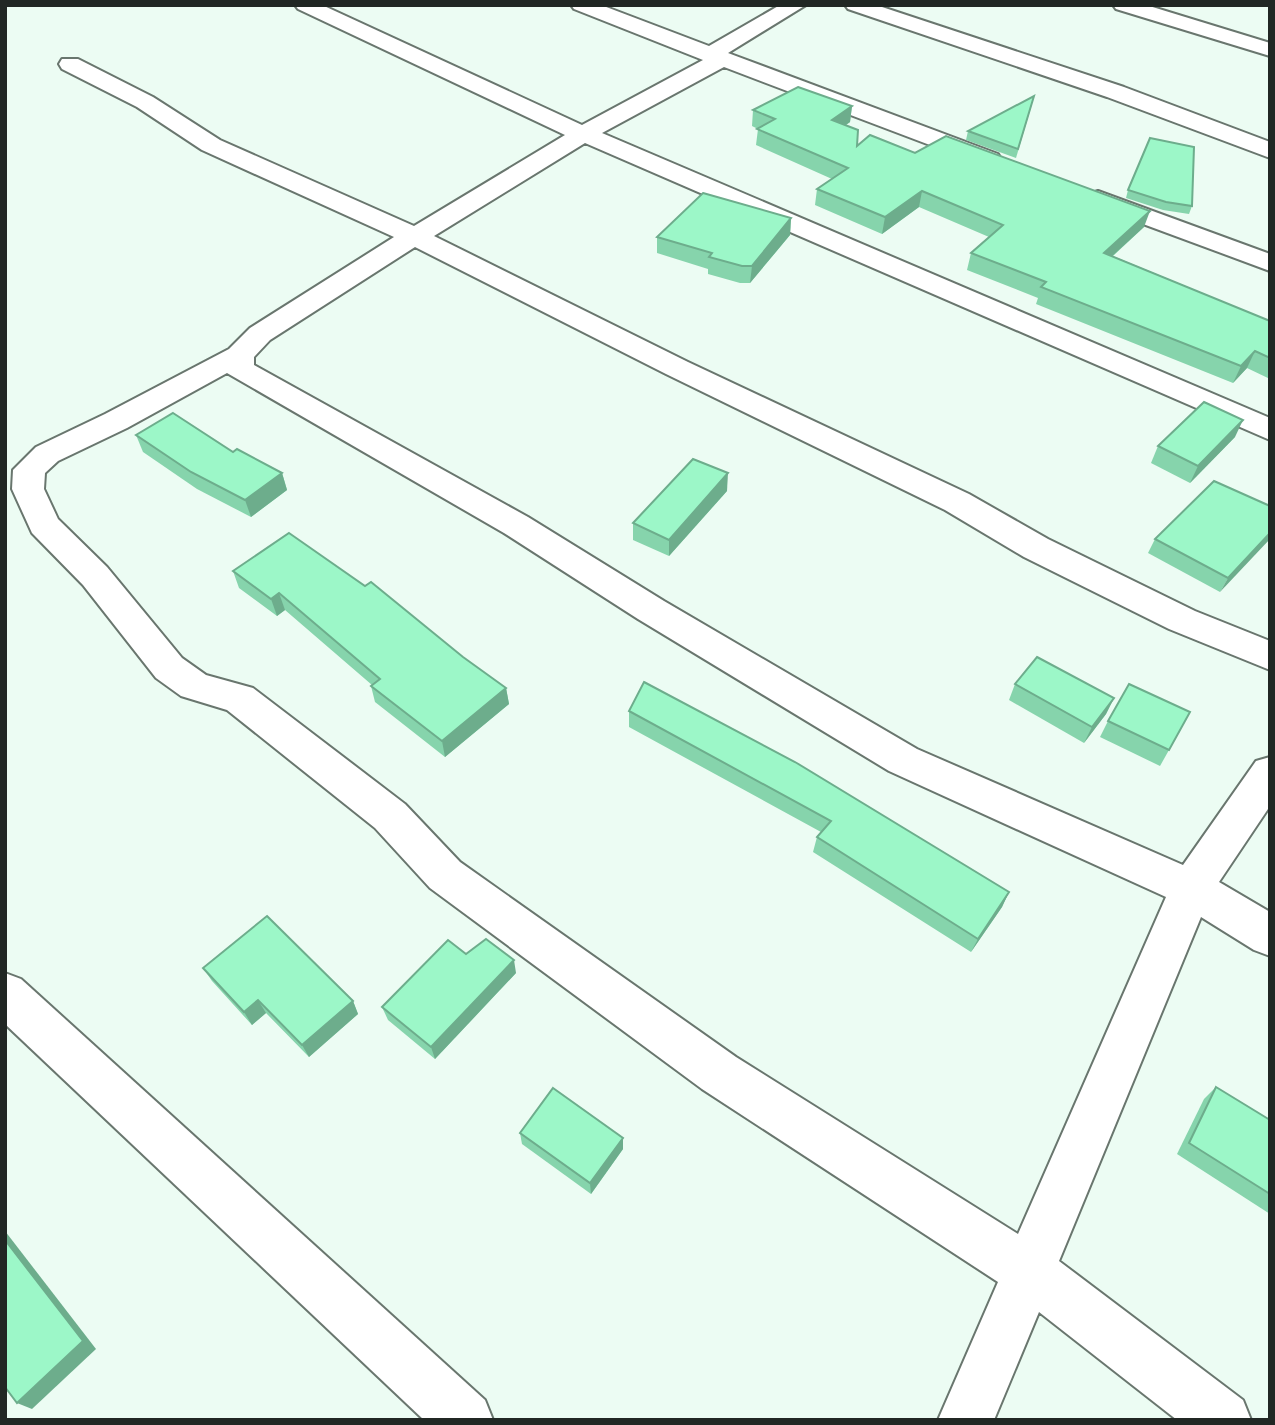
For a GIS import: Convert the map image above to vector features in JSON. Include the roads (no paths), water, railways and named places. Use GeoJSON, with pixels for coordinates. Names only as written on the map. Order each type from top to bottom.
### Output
{"type":"FeatureCollection","features":[{"type":"Feature","properties":{"kind":"street"},"geometry":{"type":"LineString","coordinates":[[304,5],[583,134],[1270,430]]}},
{"type":"Feature","properties":{"kind":"street"},"geometry":{"type":"LineString","coordinates":[[581,5],[1007,166]]}},
{"type":"Feature","properties":{"kind":"street"},"geometry":{"type":"LineString","coordinates":[[796,5],[715,57],[377,258],[260,334],[239,355],[116,421],[47,454],[29,470],[28,489],[44,525],[95,576],[169,668],[194,686],[240,699],[390,816],[445,875],[719,1073],[1030,1272],[1223,1420]]}},
{"type":"Feature","properties":{"kind":"street"},"geometry":{"type":"LineString","coordinates":[[855,5],[1229,132],[1270,151]]}},
{"type":"Feature","properties":{"kind":"street"},"geometry":{"type":"LineString","coordinates":[[1123,5],[1270,50]]}},
{"type":"Feature","properties":{"kind":"street"},"geometry":{"type":"LineString","coordinates":[[70,64],[145,102],[211,145],[328,195],[677,368],[957,502],[1036,548],[1170,614],[1270,656]]}},
{"type":"Feature","properties":{"kind":"street"},"geometry":{"type":"LineString","coordinates":[[1072,190],[1270,263]]}},
{"type":"Feature","properties":{"kind":"street"},"geometry":{"type":"LineString","coordinates":[[239,355],[239,369],[516,525],[650,610],[903,760],[1191,888],[1270,936]]}},
{"type":"Feature","properties":{"kind":"street"},"geometry":{"type":"LineString","coordinates":[[965,1420],[1191,888],[1270,773]]}},
{"type":"Feature","properties":{"kind":"street"},"geometry":{"type":"LineString","coordinates":[[5,994],[465,1420]]}}]}
